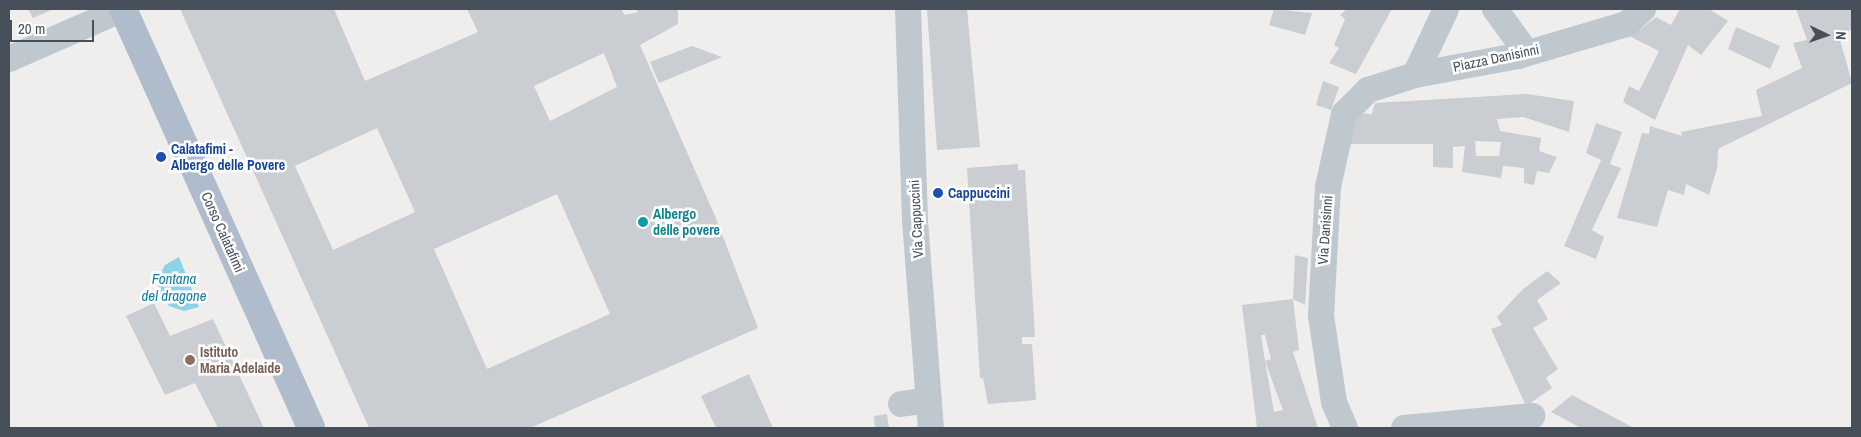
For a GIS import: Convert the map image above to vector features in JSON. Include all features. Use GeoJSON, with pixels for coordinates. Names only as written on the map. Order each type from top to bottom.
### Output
{"type":"FeatureCollection","features":[{"type":"Feature","properties":{"kind":"main road","name":"Corso Calatafimi"},"geometry":{"type":"LineString","coordinates":[[123,9],[311,428]]}},
{"type":"Feature","properties":{"kind":"street"},"geometry":{"type":"LineString","coordinates":[[9,60],[123,9]]}},
{"type":"Feature","properties":{"kind":"street","name":"Via Cappuccini"},"geometry":{"type":"LineString","coordinates":[[908,9],[915,221],[931,428]]}},
{"type":"Feature","properties":{"kind":"street"},"geometry":{"type":"LineString","coordinates":[[1415,75],[1446,9]]}},
{"type":"Feature","properties":{"kind":"street"},"geometry":{"type":"LineString","coordinates":[[1495,9],[1527,53]]}},
{"type":"Feature","properties":{"kind":"street","name":"Piazza Danisinni"},"geometry":{"type":"LineString","coordinates":[[1415,75],[1527,53],[1627,24],[1643,9]]}},
{"type":"Feature","properties":{"kind":"street","name":"Via Danisinni"},"geometry":{"type":"LineString","coordinates":[[1345,428],[1334,402],[1321,316],[1328,187],[1344,114],[1368,90],[1415,75]]}},
{"type":"Feature","properties":{"kind":"street"},"geometry":{"type":"LineString","coordinates":[[901,404],[929,400]]}},
{"type":"Feature","properties":{"kind":"street"},"geometry":{"type":"LineString","coordinates":[[1404,428],[1532,416]]}},
{"type":"Feature","properties":{"kind":"water","name":"Fontana del dragone"},"geometry":{"type":"Polygon","coordinates":[[[179,257],[199,307],[184,311],[169,306],[159,294],[158,278],[165,265],[179,257]]]}},
{"type":"Feature","properties":{"kind":"building"},"geometry":{"type":"Polygon","coordinates":[[[28,9],[54,9],[33,18],[28,9]]]}},
{"type":"Feature","properties":{"kind":"building","name":"Albergo delle povere"},"geometry":{"type":"Polygon","coordinates":[[[180,9],[334,9],[365,81],[478,32],[467,9],[621,9],[625,15],[638,12],[636,9],[678,9],[678,24],[640,45],[715,216],[758,328],[530,428],[369,428],[180,9]],[[604,53],[534,86],[550,121],[617,87],[604,53]],[[377,128],[295,166],[333,250],[415,212],[377,128]],[[557,194],[434,249],[487,369],[610,314],[557,194]]]}},
{"type":"Feature","properties":{"kind":"building"},"geometry":{"type":"Polygon","coordinates":[[[927,9],[967,9],[980,147],[937,150],[927,9]]]}},
{"type":"Feature","properties":{"kind":"building"},"geometry":{"type":"Polygon","coordinates":[[[1274,9],[1312,13],[1305,35],[1269,25],[1274,9]]]}},
{"type":"Feature","properties":{"kind":"building"},"geometry":{"type":"Polygon","coordinates":[[[1347,9],[1392,9],[1356,74],[1329,63],[1339,48],[1334,45],[1345,19],[1340,15],[1347,9]]]}},
{"type":"Feature","properties":{"kind":"building"},"geometry":{"type":"Polygon","coordinates":[[[1680,9],[1709,9],[1728,21],[1701,55],[1688,45],[1655,120],[1623,102],[1629,86],[1639,91],[1659,51],[1631,37],[1656,17],[1671,25],[1680,9]]]}},
{"type":"Feature","properties":{"kind":"building"},"geometry":{"type":"Polygon","coordinates":[[[1796,9],[1852,9],[1852,29],[1839,36],[1852,83],[1718,149],[1717,169],[1709,195],[1686,184],[1684,195],[1668,190],[1657,227],[1617,218],[1642,133],[1649,134],[1650,126],[1682,136],[1681,132],[1762,116],[1756,90],[1802,68],[1793,43],[1807,40],[1796,9]]]}},
{"type":"Feature","properties":{"kind":"building"},"geometry":{"type":"Polygon","coordinates":[[[1736,27],[1780,46],[1770,69],[1728,49],[1736,27]]]}},
{"type":"Feature","properties":{"kind":"building"},"geometry":{"type":"Polygon","coordinates":[[[692,46],[722,57],[659,83],[650,62],[692,46]]]}},
{"type":"Feature","properties":{"kind":"building"},"geometry":{"type":"Polygon","coordinates":[[[1323,81],[1339,87],[1331,110],[1316,105],[1323,81]]]}},
{"type":"Feature","properties":{"kind":"building"},"geometry":{"type":"Polygon","coordinates":[[[1527,94],[1574,101],[1569,132],[1523,117],[1497,119],[1500,131],[1541,138],[1539,151],[1557,157],[1549,173],[1537,171],[1534,185],[1524,183],[1524,168],[1503,166],[1501,178],[1462,172],[1465,146],[1453,147],[1453,168],[1433,167],[1433,144],[1350,144],[1356,113],[1372,114],[1375,103],[1527,94]],[[1475,141],[1476,156],[1499,156],[1501,142],[1475,141]]]}},
{"type":"Feature","properties":{"kind":"building"},"geometry":{"type":"Polygon","coordinates":[[[1596,123],[1622,132],[1610,164],[1621,168],[1592,230],[1604,237],[1596,259],[1564,246],[1601,160],[1586,153],[1596,123]]]}},
{"type":"Feature","properties":{"kind":"building"},"geometry":{"type":"Polygon","coordinates":[[[1018,164],[1018,170],[1025,170],[1035,337],[1022,337],[1022,344],[1032,344],[1036,400],[988,404],[983,378],[980,378],[967,168],[1018,164]]]}},
{"type":"Feature","properties":{"kind":"building"},"geometry":{"type":"Polygon","coordinates":[[[1295,255],[1308,258],[1305,305],[1293,299],[1295,255]]]}},
{"type":"Feature","properties":{"kind":"building"},"geometry":{"type":"Polygon","coordinates":[[[1547,271],[1561,283],[1537,300],[1548,319],[1533,328],[1558,369],[1546,378],[1552,388],[1526,406],[1491,329],[1502,325],[1497,317],[1522,290],[1547,271]]]}},
{"type":"Feature","properties":{"kind":"building"},"geometry":{"type":"Polygon","coordinates":[[[1293,299],[1299,350],[1293,352],[1318,428],[1257,428],[1242,305],[1293,299]],[[1261,335],[1265,361],[1271,359],[1265,335],[1261,335]],[[1265,361],[1274,412],[1283,410],[1265,361]]]}},
{"type":"Feature","properties":{"kind":"building","name":"Istituto Maria Adelaide"},"geometry":{"type":"Polygon","coordinates":[[[154,303],[170,336],[213,319],[264,428],[218,428],[195,383],[165,395],[126,316],[154,303]]]}},
{"type":"Feature","properties":{"kind":"building"},"geometry":{"type":"Polygon","coordinates":[[[749,374],[773,428],[716,428],[701,396],[749,374]]]}},
{"type":"Feature","properties":{"kind":"building"},"geometry":{"type":"Polygon","coordinates":[[[1572,395],[1634,428],[1581,428],[1551,412],[1572,395]]]}},
{"type":"Feature","properties":{"kind":"building"},"geometry":{"type":"Polygon","coordinates":[[[887,414],[889,428],[875,428],[874,416],[887,414]]]}},
{"type":"Feature","properties":{"kind":"place","name":"Calatafimi - Albergo delle Povere"},"geometry":{"type":"Point","coordinates":[161,157]}},
{"type":"Feature","properties":{"kind":"place","name":"Cappuccini"},"geometry":{"type":"Point","coordinates":[938,193]}},
{"type":"Feature","properties":{"kind":"place","name":"Albergo delle povere"},"geometry":{"type":"Point","coordinates":[643,222]}},
{"type":"Feature","properties":{"kind":"place","name":"Istituto Maria Adelaide"},"geometry":{"type":"Point","coordinates":[190,360]}}]}
